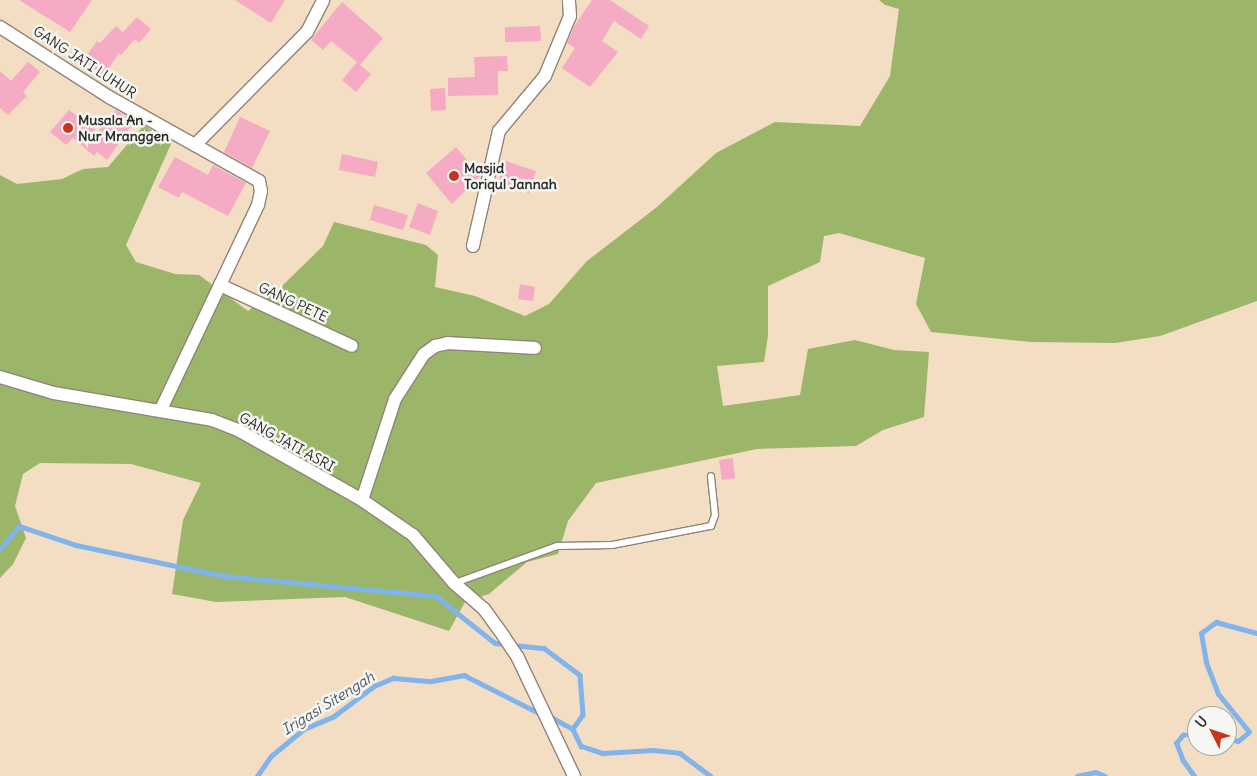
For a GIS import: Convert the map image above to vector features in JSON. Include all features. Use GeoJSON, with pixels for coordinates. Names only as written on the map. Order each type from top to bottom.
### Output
{"type":"FeatureCollection","features":[{"type":"Feature","properties":{"kind":"street"},"geometry":{"type":"LineString","coordinates":[[195,145],[307,32],[323,0]]}},
{"type":"Feature","properties":{"kind":"street"},"geometry":{"type":"LineString","coordinates":[[473,246],[499,131],[545,76],[570,16],[569,0]]}},
{"type":"Feature","properties":{"kind":"street","name":"GANG JATI LUHUR"},"geometry":{"type":"LineString","coordinates":[[0,27],[109,97],[259,181],[261,191],[258,205],[220,285]]}},
{"type":"Feature","properties":{"kind":"street"},"geometry":{"type":"LineString","coordinates":[[161,409],[220,285]]}},
{"type":"Feature","properties":{"kind":"street","name":"GANG PETE"},"geometry":{"type":"LineString","coordinates":[[220,285],[352,346]]}},
{"type":"Feature","properties":{"kind":"street"},"geometry":{"type":"LineString","coordinates":[[362,500],[395,399],[424,354],[435,346],[448,343],[535,348]]}},
{"type":"Feature","properties":{"kind":"street","name":"GANG JATI ASRI"},"geometry":{"type":"LineString","coordinates":[[0,377],[54,393],[161,409],[212,420],[238,430],[362,500],[414,535],[454,583],[484,609],[518,658],[574,776]]}},
{"type":"Feature","properties":{"kind":"lane"},"geometry":{"type":"LineString","coordinates":[[454,583],[557,546],[612,544],[711,526],[715,515],[711,476]]}},
{"type":"Feature","properties":{"kind":"green space"},"geometry":{"type":"Polygon","coordinates":[[[879,0],[1257,0],[1257,301],[1160,336],[1115,343],[1031,342],[931,332],[916,304],[925,258],[839,233],[824,236],[820,262],[768,286],[768,336],[764,362],[717,366],[723,406],[800,395],[808,349],[855,340],[894,350],[929,352],[924,417],[883,430],[856,446],[757,449],[596,483],[568,521],[558,554],[527,562],[489,594],[465,602],[449,631],[345,597],[216,602],[172,594],[183,520],[201,483],[131,464],[40,463],[23,474],[15,506],[26,538],[13,564],[0,578],[0,175],[17,184],[62,179],[83,169],[108,167],[144,125],[171,144],[126,245],[136,262],[175,274],[199,275],[248,311],[281,287],[323,246],[334,222],[426,245],[438,255],[435,287],[475,296],[525,316],[549,304],[587,261],[657,207],[716,153],[775,122],[860,126],[890,76],[899,9],[885,5],[879,0]]]}},
{"type":"Feature","properties":{"kind":"building"},"geometry":{"type":"Polygon","coordinates":[[[19,0],[92,0],[70,32],[19,0]]]}},
{"type":"Feature","properties":{"kind":"building"},"geometry":{"type":"Polygon","coordinates":[[[235,0],[285,0],[271,23],[235,0]]]}},
{"type":"Feature","properties":{"kind":"building"},"geometry":{"type":"Polygon","coordinates":[[[592,0],[610,0],[649,26],[641,39],[614,21],[602,41],[618,52],[590,87],[562,68],[575,48],[567,43],[575,25],[592,0]]]}},
{"type":"Feature","properties":{"kind":"building"},"geometry":{"type":"Polygon","coordinates":[[[342,2],[383,38],[360,65],[371,74],[356,92],[342,80],[357,62],[331,41],[323,50],[311,40],[342,2]]]}},
{"type":"Feature","properties":{"kind":"building"},"geometry":{"type":"Polygon","coordinates":[[[137,17],[151,29],[139,43],[135,39],[121,55],[119,53],[104,75],[83,61],[97,41],[100,43],[116,26],[123,32],[137,17]]]}},
{"type":"Feature","properties":{"kind":"building"},"geometry":{"type":"Polygon","coordinates":[[[540,26],[541,41],[505,42],[505,27],[540,26]]]}},
{"type":"Feature","properties":{"kind":"building"},"geometry":{"type":"Polygon","coordinates":[[[507,56],[508,71],[498,71],[498,95],[448,96],[448,78],[475,77],[474,57],[507,56]]]}},
{"type":"Feature","properties":{"kind":"building"},"geometry":{"type":"Polygon","coordinates":[[[28,62],[40,72],[23,92],[27,96],[8,115],[0,108],[0,71],[11,81],[28,62]]]}},
{"type":"Feature","properties":{"kind":"building"},"geometry":{"type":"Polygon","coordinates":[[[445,88],[446,110],[431,111],[430,89],[445,88]]]}},
{"type":"Feature","properties":{"kind":"building"},"geometry":{"type":"Polygon","coordinates":[[[69,110],[98,132],[116,110],[134,122],[107,160],[97,152],[94,156],[73,138],[66,145],[50,132],[69,110]]]}},
{"type":"Feature","properties":{"kind":"building"},"geometry":{"type":"Polygon","coordinates":[[[240,117],[270,131],[252,168],[224,152],[240,117]]]}},
{"type":"Feature","properties":{"kind":"building","name":"Masjid Toriqul Jannah"},"geometry":{"type":"Polygon","coordinates":[[[456,147],[480,176],[452,204],[426,173],[456,147]]]}},
{"type":"Feature","properties":{"kind":"building"},"geometry":{"type":"Polygon","coordinates":[[[342,154],[378,162],[375,177],[339,170],[342,154]]]}},
{"type":"Feature","properties":{"kind":"building"},"geometry":{"type":"Polygon","coordinates":[[[175,157],[208,175],[213,165],[246,183],[228,216],[182,192],[179,198],[158,187],[175,157]]]}},
{"type":"Feature","properties":{"kind":"building"},"geometry":{"type":"Polygon","coordinates":[[[505,161],[536,171],[529,193],[498,184],[505,161]]]}},
{"type":"Feature","properties":{"kind":"building"},"geometry":{"type":"Polygon","coordinates":[[[418,203],[438,211],[430,235],[409,227],[418,203]]]}},
{"type":"Feature","properties":{"kind":"building"},"geometry":{"type":"Polygon","coordinates":[[[374,205],[408,215],[403,230],[370,220],[374,205]]]}},
{"type":"Feature","properties":{"kind":"building"},"geometry":{"type":"Polygon","coordinates":[[[520,284],[535,287],[533,301],[518,299],[520,284]]]}},
{"type":"Feature","properties":{"kind":"building"},"geometry":{"type":"Polygon","coordinates":[[[733,458],[735,478],[722,480],[719,460],[733,458]]]}},
{"type":"Feature","properties":{"kind":"waterway"},"geometry":{"type":"LineString","coordinates":[[0,549],[19,526],[76,545],[225,576],[436,596],[495,643],[505,644]]}},
{"type":"Feature","properties":{"kind":"waterway"},"geometry":{"type":"LineString","coordinates":[[1228,706],[1218,694],[1206,662],[1201,633],[1216,622],[1257,633]]}},
{"type":"Feature","properties":{"kind":"waterway"},"geometry":{"type":"LineString","coordinates":[[513,645],[544,648],[580,675],[583,715],[573,729],[581,746],[603,753],[653,750],[680,753],[710,776]]}},
{"type":"Feature","properties":{"kind":"waterway","name":"Irigasi Sitengah"},"geometry":{"type":"LineString","coordinates":[[257,776],[271,756],[304,729],[334,716],[374,686],[393,678],[431,681],[464,675],[537,712]]}},
{"type":"Feature","properties":{"kind":"waterway"},"geometry":{"type":"LineString","coordinates":[[1237,717],[1249,732],[1237,741]]}},
{"type":"Feature","properties":{"kind":"waterway","name":"Irigasi Sitengah"},"geometry":{"type":"LineString","coordinates":[[553,718],[573,729]]}},
{"type":"Feature","properties":{"kind":"waterway"},"geometry":{"type":"LineString","coordinates":[[1187,735],[1183,735],[1176,743],[1183,761],[1194,776]]}},
{"type":"Feature","properties":{"kind":"waterway"},"geometry":{"type":"LineString","coordinates":[[1077,776],[1096,772],[1105,776]]}},
{"type":"Feature","properties":{"kind":"place","name":"Musala An - Nur Mranggen"},"geometry":{"type":"Point","coordinates":[68,128]}},
{"type":"Feature","properties":{"kind":"place","name":"Masjid Toriqul Jannah"},"geometry":{"type":"Point","coordinates":[454,176]}}]}
